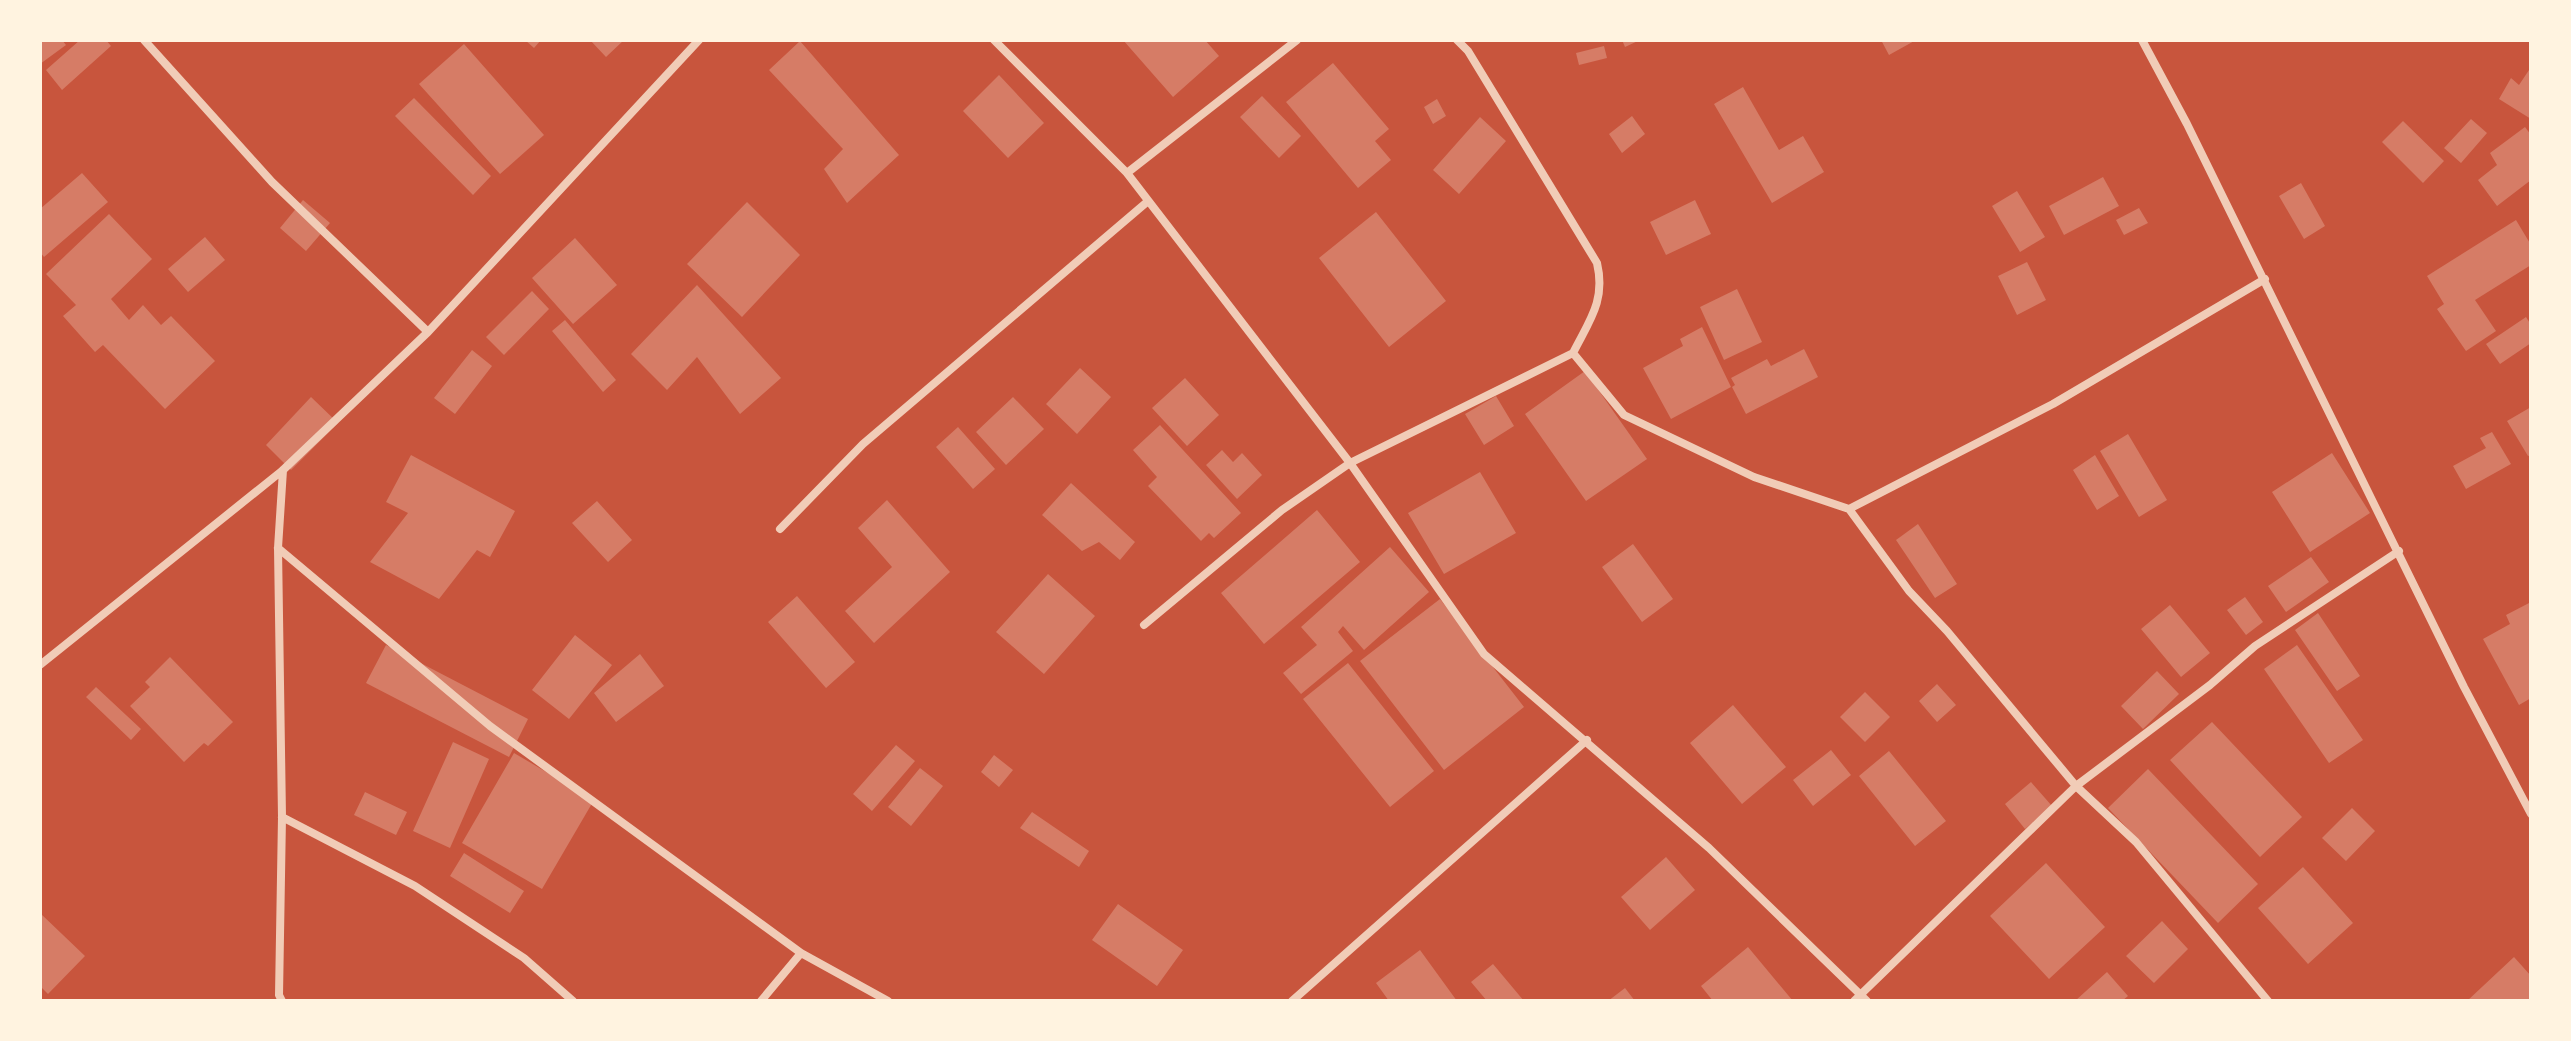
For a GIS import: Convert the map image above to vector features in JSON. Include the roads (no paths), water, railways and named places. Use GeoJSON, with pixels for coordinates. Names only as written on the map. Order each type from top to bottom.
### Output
{"type":"FeatureCollection","features":[{"type":"Feature","properties":{"kind":"street"},"geometry":{"type":"LineString","coordinates":[[144,40],[272,182],[428,332]]}},
{"type":"Feature","properties":{"kind":"street"},"geometry":{"type":"LineString","coordinates":[[40,665],[283,470],[428,332],[699,40]]}},
{"type":"Feature","properties":{"kind":"street"},"geometry":{"type":"LineString","coordinates":[[994,40],[1127,173],[1350,463],[1484,654],[1709,848],[1861,999],[2076,786],[2210,685],[2255,646],[2399,551]]}},
{"type":"Feature","properties":{"kind":"street"},"geometry":{"type":"LineString","coordinates":[[1127,173],[1297,40]]}},
{"type":"Feature","properties":{"kind":"street"},"geometry":{"type":"LineString","coordinates":[[1144,625],[1282,510],[1350,463],[1573,353],[1596,308],[1602,282],[1597,263],[1468,51],[1457,40]]}},
{"type":"Feature","properties":{"kind":"street"},"geometry":{"type":"LineString","coordinates":[[2142,40],[2265,279],[2464,687],[2531,814]]}},
{"type":"Feature","properties":{"kind":"street"},"geometry":{"type":"LineString","coordinates":[[780,529],[863,444],[1147,202]]}},
{"type":"Feature","properties":{"kind":"street"},"geometry":{"type":"LineString","coordinates":[[1849,509],[2053,404],[2265,279]]}},
{"type":"Feature","properties":{"kind":"street"},"geometry":{"type":"LineString","coordinates":[[1573,353],[1624,415],[1754,477],[1849,509],[1909,591],[1947,631],[2076,786],[2136,842],[2268,1001]]}},
{"type":"Feature","properties":{"kind":"street"},"geometry":{"type":"LineString","coordinates":[[280,999],[282,817],[278,548],[283,470]]}},
{"type":"Feature","properties":{"kind":"street"},"geometry":{"type":"LineString","coordinates":[[278,548],[490,726],[801,953],[888,1001]]}},
{"type":"Feature","properties":{"kind":"street"},"geometry":{"type":"LineString","coordinates":[[1292,1001],[1587,740]]}},
{"type":"Feature","properties":{"kind":"street"},"geometry":{"type":"LineString","coordinates":[[282,817],[415,886],[524,958],[573,1001]]}},
{"type":"Feature","properties":{"kind":"street"},"geometry":{"type":"LineString","coordinates":[[761,1001],[801,953]]}}]}
